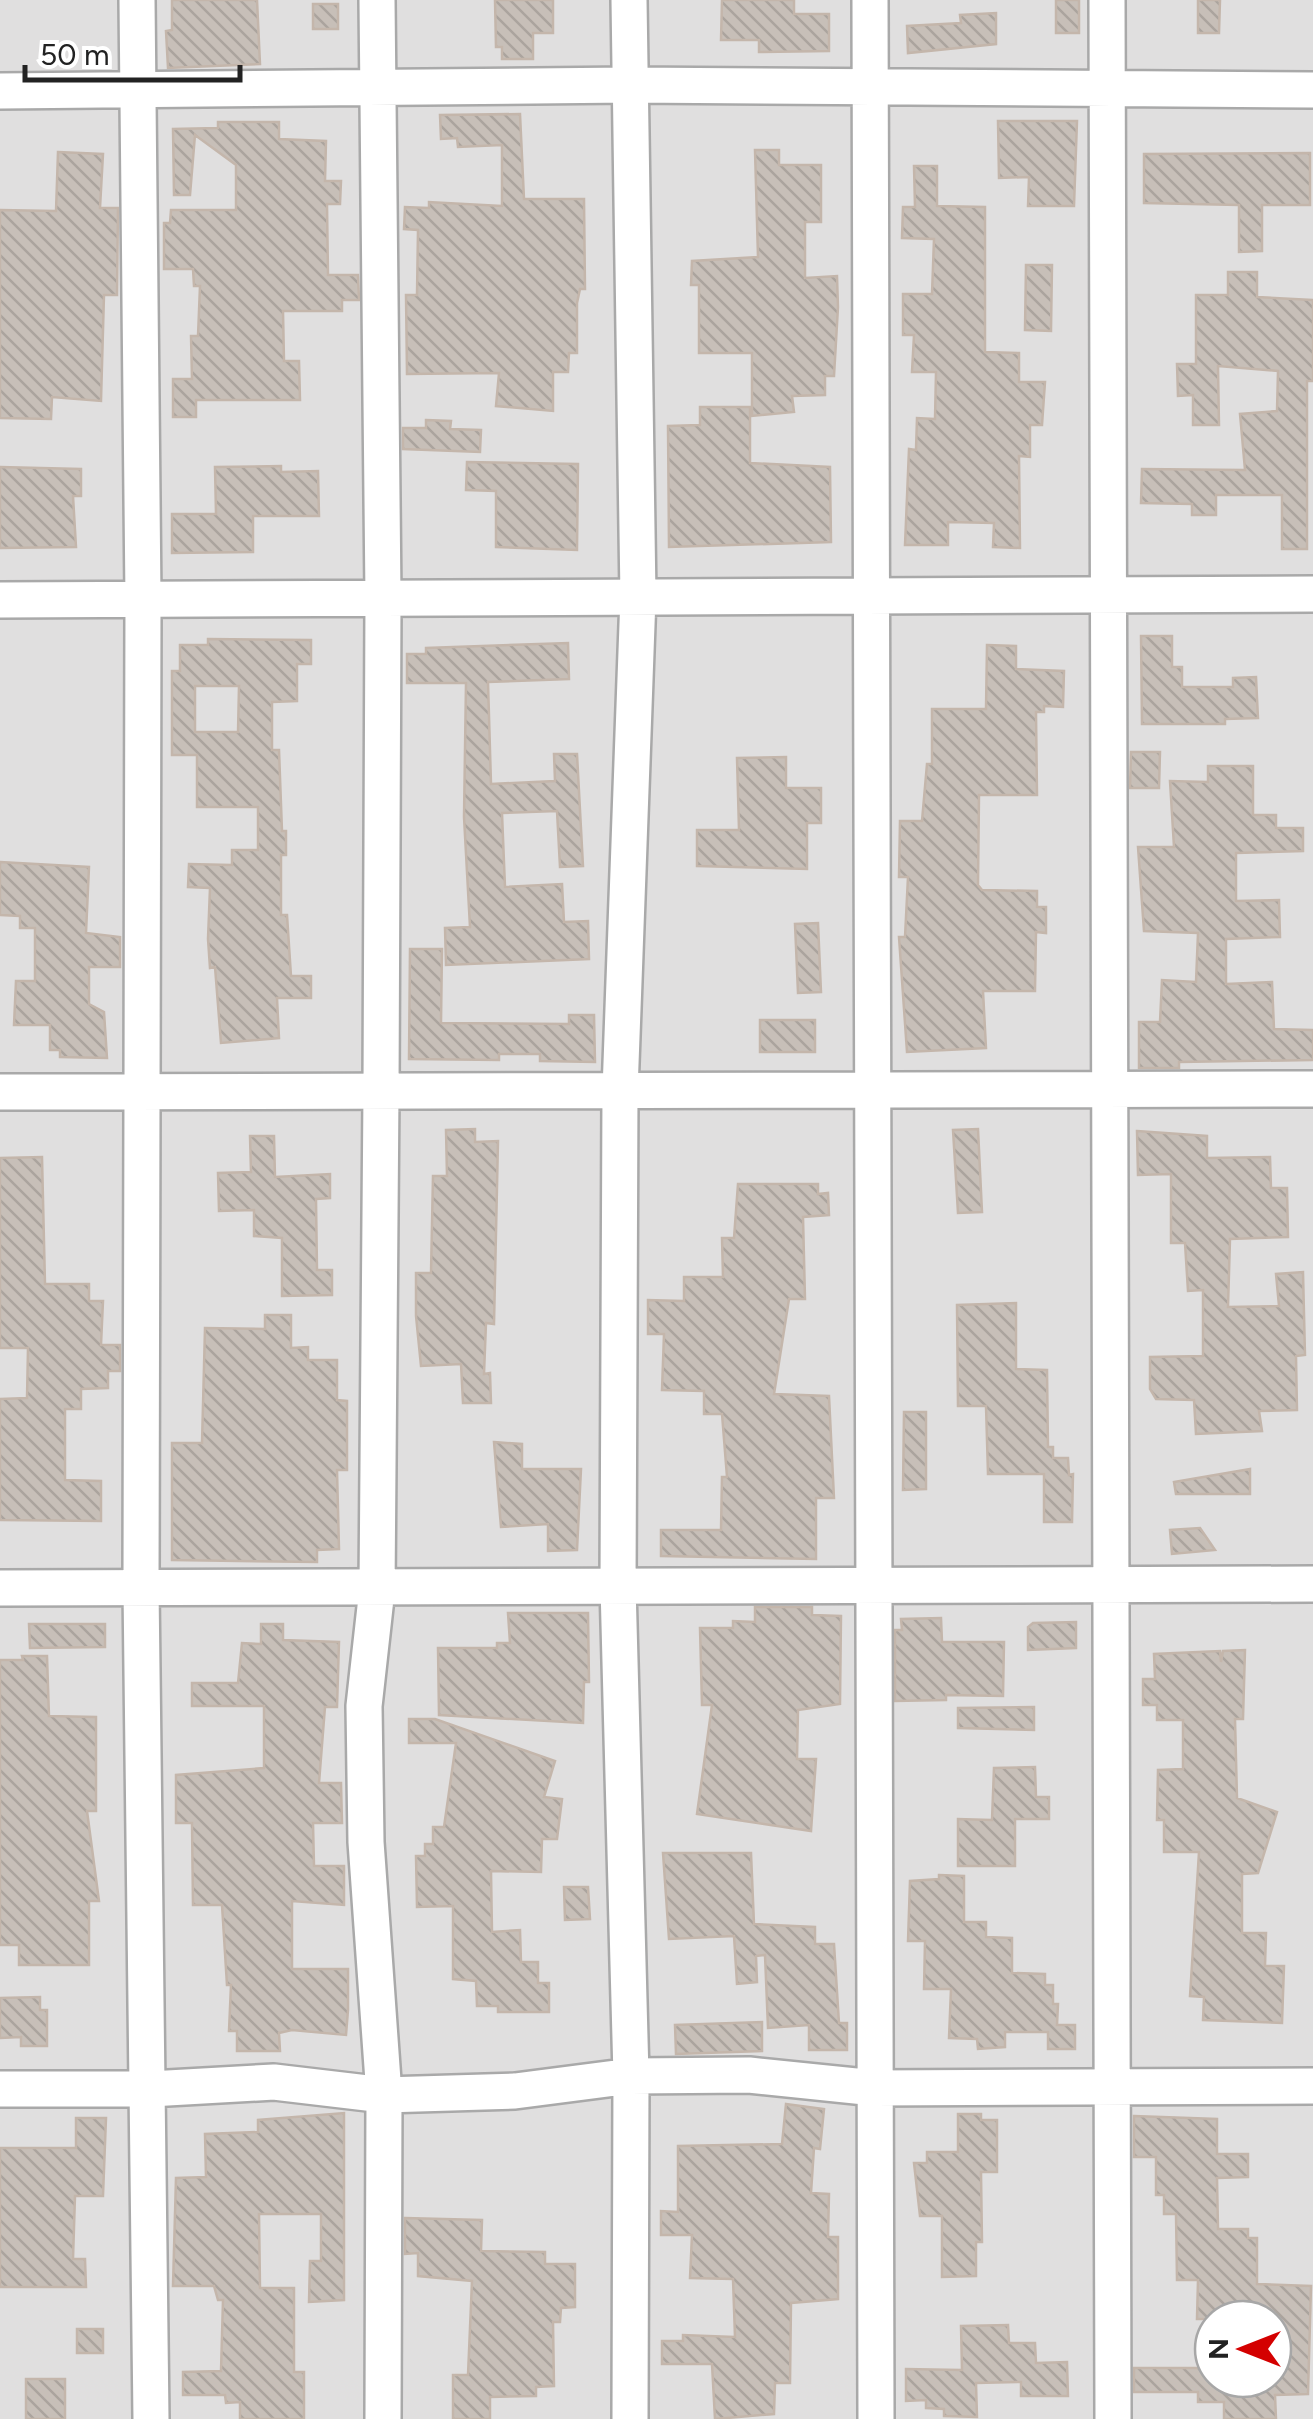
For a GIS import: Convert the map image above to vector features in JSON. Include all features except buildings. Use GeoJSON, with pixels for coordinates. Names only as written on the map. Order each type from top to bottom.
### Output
{"type":"FeatureCollection","features":[{"type":"Feature","properties":{"kind":"street"},"geometry":{"type":"LineString","coordinates":[[138,0],[143,599],[141,1588],[151,2419]]}},
{"type":"Feature","properties":{"kind":"street"},"geometry":{"type":"LineString","coordinates":[[376,0],[383,598],[381,1092],[377,1590],[364,1725],[366,1842],[384,2095],[382,2419]]}},
{"type":"Feature","properties":{"kind":"street"},"geometry":{"type":"LineString","coordinates":[[629,0],[638,597],[620,1091],[618,1586],[631,2076],[630,2419]]}},
{"type":"Feature","properties":{"kind":"street"},"geometry":{"type":"LineString","coordinates":[[870,0],[876,2419]]}},
{"type":"Feature","properties":{"kind":"street"},"geometry":{"type":"LineString","coordinates":[[1107,0],[1113,2419]]}},
{"type":"Feature","properties":{"kind":"street"},"geometry":{"type":"LineString","coordinates":[[0,91],[630,86],[1313,90]]}},
{"type":"Feature","properties":{"kind":"street"},"geometry":{"type":"LineString","coordinates":[[0,600],[1313,594]]}},
{"type":"Feature","properties":{"kind":"street"},"geometry":{"type":"LineString","coordinates":[[0,1092],[1313,1089]]}},
{"type":"Feature","properties":{"kind":"street"},"geometry":{"type":"LineString","coordinates":[[0,1588],[377,1590],[1313,1584]]}},
{"type":"Feature","properties":{"kind":"street"},"geometry":{"type":"LineString","coordinates":[[0,2089],[150,2089],[274,2082],[384,2095],[515,2090],[631,2076],[749,2075],[875,2088],[1313,2086]]}},
{"type":"Feature","properties":{"kind":"shaded area"},"geometry":{"type":"Polygon","coordinates":[[[0,0],[1313,0],[1313,2419],[0,2419],[0,0]]]}}]}
